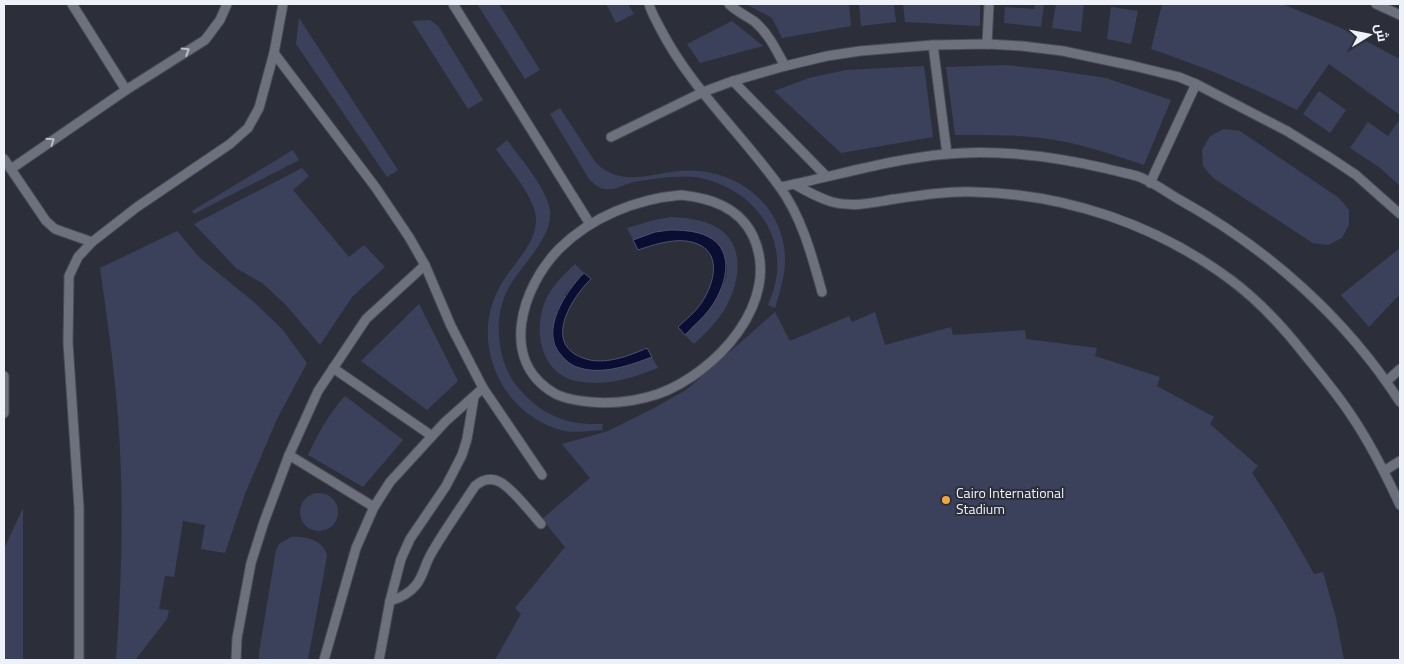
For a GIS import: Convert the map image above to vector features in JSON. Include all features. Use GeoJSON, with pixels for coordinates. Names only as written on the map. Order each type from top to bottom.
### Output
{"type":"FeatureCollection","features":[{"type":"Feature","properties":{"kind":"lane"},"geometry":{"type":"LineString","coordinates":[[72,4],[126,90]]}},
{"type":"Feature","properties":{"kind":"lane"},"geometry":{"type":"LineString","coordinates":[[79,660],[78,508],[68,343],[69,276],[78,257],[92,242],[152,197],[230,144],[248,128],[259,108],[274,53],[283,4]]}},
{"type":"Feature","properties":{"kind":"lane"},"geometry":{"type":"LineString","coordinates":[[453,4],[590,224]]}},
{"type":"Feature","properties":{"kind":"lane"},"geometry":{"type":"LineString","coordinates":[[641,4],[650,7],[677,57],[780,187],[796,213],[815,265],[822,292]]}},
{"type":"Feature","properties":{"kind":"lane"},"geometry":{"type":"LineString","coordinates":[[729,4],[753,20],[767,34],[785,66]]}},
{"type":"Feature","properties":{"kind":"lane"},"geometry":{"type":"LineString","coordinates":[[987,44],[989,4]]}},
{"type":"Feature","properties":{"kind":"lane"},"geometry":{"type":"LineString","coordinates":[[1376,4],[1400,15]]}},
{"type":"Feature","properties":{"kind":"lane"},"geometry":{"type":"LineString","coordinates":[[10,169],[126,90],[204,40],[213,30],[225,5]]}},
{"type":"Feature","properties":{"kind":"lane"},"geometry":{"type":"LineString","coordinates":[[611,137],[703,92],[785,66],[827,56],[860,51],[933,46],[987,44],[1022,46],[1063,51],[1179,77],[1196,84],[1287,130],[1356,175],[1400,214]]}},
{"type":"Feature","properties":{"kind":"lane"},"geometry":{"type":"LineString","coordinates":[[933,46],[947,154]]}},
{"type":"Feature","properties":{"kind":"lane"},"geometry":{"type":"LineString","coordinates":[[274,53],[391,208],[426,265],[452,326],[483,388],[542,475]]}},
{"type":"Feature","properties":{"kind":"lane"},"geometry":{"type":"LineString","coordinates":[[734,81],[826,176]]}},
{"type":"Feature","properties":{"kind":"lane"},"geometry":{"type":"LineString","coordinates":[[1150,183],[1196,84]]}},
{"type":"Feature","properties":{"kind":"lane"},"geometry":{"type":"LineString","coordinates":[[780,187],[895,161],[947,154],[999,152],[1068,160],[1138,177],[1209,216],[1278,266],[1318,301],[1352,336],[1387,381],[1400,402]]}},
{"type":"Feature","properties":{"kind":"lane"},"geometry":{"type":"LineString","coordinates":[[4,159],[46,221],[55,229],[92,242]]}},
{"type":"Feature","properties":{"kind":"lane"},"geometry":{"type":"LineString","coordinates":[[794,184],[813,195],[832,202],[851,205],[871,204],[949,192],[1028,196],[1112,216],[1151,231],[1188,251],[1232,280],[1260,305],[1291,338],[1354,418],[1384,471],[1400,505]]}},
{"type":"Feature","properties":{"kind":"lane"},"geometry":{"type":"LineString","coordinates":[[663,197],[699,197],[716,202],[729,210],[741,219],[750,232],[757,246],[760,261],[759,284],[752,309],[744,324],[712,361],[693,376],[658,394],[625,401],[590,402],[555,394],[533,373],[525,360],[521,345],[520,329],[523,311],[529,294],[547,262],[560,248],[590,224],[626,207],[663,197]]}},
{"type":"Feature","properties":{"kind":"lane"},"geometry":{"type":"LineString","coordinates":[[236,660],[237,638],[251,563],[289,455],[318,391],[366,319],[426,265]]}},
{"type":"Feature","properties":{"kind":"lane"},"geometry":{"type":"LineString","coordinates":[[333,368],[432,436]]}},
{"type":"Feature","properties":{"kind":"lane"},"geometry":{"type":"LineString","coordinates":[[1387,381],[1400,369]]}},
{"type":"Feature","properties":{"kind":"lane"},"geometry":{"type":"LineString","coordinates":[[4,376],[4,413]]}},
{"type":"Feature","properties":{"kind":"lane"},"geometry":{"type":"LineString","coordinates":[[324,660],[356,548],[374,507],[390,482],[432,436],[483,388]]}},
{"type":"Feature","properties":{"kind":"lane"},"geometry":{"type":"LineString","coordinates":[[379,660],[390,601],[401,559],[410,539],[446,486],[462,455],[467,439],[474,397]]}},
{"type":"Feature","properties":{"kind":"lane"},"geometry":{"type":"LineString","coordinates":[[289,455],[374,507]]}},
{"type":"Feature","properties":{"kind":"lane"},"geometry":{"type":"LineString","coordinates":[[1384,471],[1400,461]]}},
{"type":"Feature","properties":{"kind":"lane"},"geometry":{"type":"LineString","coordinates":[[390,601],[405,595],[417,584],[443,534],[475,486],[480,482],[490,479],[499,481],[507,487],[541,524]]}},
{"type":"Feature","properties":{"kind":"shaded area"},"geometry":{"type":"Polygon","coordinates":[[[477,4],[499,4],[540,70],[525,79],[477,4]]]}},
{"type":"Feature","properties":{"kind":"shaded area"},"geometry":{"type":"Polygon","coordinates":[[[606,4],[628,4],[634,14],[616,23],[606,4]]]}},
{"type":"Feature","properties":{"kind":"shaded area"},"geometry":{"type":"Polygon","coordinates":[[[746,4],[849,4],[851,26],[782,38],[772,18],[746,4]]]}},
{"type":"Feature","properties":{"kind":"shaded area"},"geometry":{"type":"Polygon","coordinates":[[[859,4],[894,4],[896,22],[861,26],[859,4]]]}},
{"type":"Feature","properties":{"kind":"shaded area"},"geometry":{"type":"Polygon","coordinates":[[[903,4],[980,4],[980,26],[905,22],[903,4]]]}},
{"type":"Feature","properties":{"kind":"shaded area"},"geometry":{"type":"Polygon","coordinates":[[[1035,4],[1044,4],[1041,27],[1004,23],[1005,7],[1034,9],[1035,4]]]}},
{"type":"Feature","properties":{"kind":"shaded area"},"geometry":{"type":"Polygon","coordinates":[[[1056,4],[1084,4],[1081,32],[1052,28],[1056,4]]]}},
{"type":"Feature","properties":{"kind":"shaded area"},"geometry":{"type":"Polygon","coordinates":[[[1162,4],[1282,4],[1339,27],[1400,59],[1400,115],[1329,64],[1297,110],[1226,77],[1151,49],[1162,4]]]}},
{"type":"Feature","properties":{"kind":"shaded area"},"geometry":{"type":"Polygon","coordinates":[[[1111,7],[1138,11],[1131,44],[1107,39],[1111,7]]]}},
{"type":"Feature","properties":{"kind":"shaded area"},"geometry":{"type":"Polygon","coordinates":[[[299,18],[398,170],[387,177],[296,44],[299,18]]]}},
{"type":"Feature","properties":{"kind":"shaded area"},"geometry":{"type":"Polygon","coordinates":[[[430,20],[438,26],[483,100],[468,109],[412,21],[430,20]]]}},
{"type":"Feature","properties":{"kind":"shaded area"},"geometry":{"type":"Polygon","coordinates":[[[732,21],[763,46],[700,63],[687,44],[732,21]]]}},
{"type":"Feature","properties":{"kind":"shaded area"},"geometry":{"type":"Polygon","coordinates":[[[1005,65],[1106,78],[1171,100],[1144,165],[1088,147],[1043,138],[955,135],[946,67],[1005,65]]]}},
{"type":"Feature","properties":{"kind":"shaded area"},"geometry":{"type":"Polygon","coordinates":[[[924,66],[933,137],[841,153],[774,91],[809,78],[846,70],[924,66]]]}},
{"type":"Feature","properties":{"kind":"shaded area"},"geometry":{"type":"Polygon","coordinates":[[[1319,91],[1346,110],[1330,133],[1303,114],[1319,91]]]}},
{"type":"Feature","properties":{"kind":"shaded area"},"geometry":{"type":"Polygon","coordinates":[[[560,108],[596,163],[607,172],[619,176],[632,177],[698,171],[715,174],[731,180],[759,198],[770,211],[778,226],[783,242],[784,272],[775,308],[768,305],[774,289],[777,272],[777,254],[773,237],[756,209],[729,188],[695,177],[664,178],[634,182],[612,189],[600,188],[589,179],[550,114],[560,108]]]}},
{"type":"Feature","properties":{"kind":"shaded area"},"geometry":{"type":"Polygon","coordinates":[[[1400,119],[1400,186],[1379,167],[1350,148],[1368,122],[1388,136],[1400,119]]]}},
{"type":"Feature","properties":{"kind":"shaded area"},"geometry":{"type":"Polygon","coordinates":[[[1224,129],[1240,131],[1339,198],[1349,210],[1349,225],[1342,238],[1328,245],[1313,243],[1213,178],[1203,166],[1202,150],[1210,136],[1224,129]]]}},
{"type":"Feature","properties":{"kind":"shaded area"},"geometry":{"type":"Polygon","coordinates":[[[507,140],[539,184],[548,203],[550,221],[535,252],[513,280],[503,302],[499,331],[503,358],[514,382],[540,408],[568,421],[603,424],[602,430],[568,431],[557,429],[537,420],[520,407],[506,391],[496,372],[490,352],[488,331],[490,310],[503,281],[531,240],[536,221],[535,212],[527,193],[496,149],[507,140]]]}},
{"type":"Feature","properties":{"kind":"shaded area"},"geometry":{"type":"Polygon","coordinates":[[[293,150],[299,160],[194,214],[192,211],[293,150]]]}},
{"type":"Feature","properties":{"kind":"shaded area"},"geometry":{"type":"Polygon","coordinates":[[[302,168],[309,176],[293,190],[349,257],[364,245],[385,267],[352,297],[320,345],[285,304],[262,283],[236,268],[194,224],[302,168]]]}},
{"type":"Feature","properties":{"kind":"shaded area"},"geometry":{"type":"Polygon","coordinates":[[[671,217],[688,218],[711,224],[726,235],[733,245],[737,256],[736,281],[727,305],[720,316],[694,344],[685,335],[714,302],[725,281],[726,262],[717,244],[655,232],[633,240],[627,228],[671,217]]]}},
{"type":"Feature","properties":{"kind":"shaded area"},"geometry":{"type":"Polygon","coordinates":[[[670,230],[689,231],[707,236],[717,243],[723,251],[725,260],[726,271],[720,292],[706,313],[685,335],[678,327],[700,306],[706,295],[714,269],[713,261],[710,253],[704,247],[688,241],[674,241],[638,250],[633,240],[655,232],[670,230]]]}},
{"type":"Feature","properties":{"kind":"shaded area"},"geometry":{"type":"Polygon","coordinates":[[[177,231],[200,258],[255,303],[283,330],[307,363],[277,419],[245,494],[225,553],[201,549],[205,525],[183,521],[174,577],[165,576],[159,609],[169,610],[167,619],[135,660],[116,660],[122,538],[120,446],[108,323],[100,268],[177,231]]]}},
{"type":"Feature","properties":{"kind":"shaded area"},"geometry":{"type":"Polygon","coordinates":[[[1400,248],[1400,294],[1369,327],[1341,295],[1400,248]]]}},
{"type":"Feature","properties":{"kind":"shaded area"},"geometry":{"type":"Polygon","coordinates":[[[575,264],[584,273],[565,294],[559,352],[615,368],[652,357],[658,368],[618,381],[587,383],[563,376],[552,367],[545,356],[541,342],[541,314],[545,301],[552,289],[575,264]]]}},
{"type":"Feature","properties":{"kind":"shaded area"},"geometry":{"type":"Polygon","coordinates":[[[584,273],[591,279],[576,297],[564,320],[563,332],[565,342],[571,351],[583,358],[599,361],[624,357],[647,348],[652,357],[607,370],[589,370],[569,363],[561,355],[555,345],[553,335],[554,323],[563,301],[584,273]]]}},
{"type":"Feature","properties":{"kind":"shaded area"},"geometry":{"type":"Polygon","coordinates":[[[419,304],[458,381],[427,410],[361,361],[419,304]]]}},
{"type":"Feature","properties":{"kind":"shaded area","name":"Cairo International Stadium"},"geometry":{"type":"Polygon","coordinates":[[[775,312],[790,341],[849,316],[852,322],[875,312],[885,345],[951,327],[953,335],[1025,330],[1026,339],[1097,348],[1095,356],[1160,377],[1157,386],[1214,417],[1210,424],[1258,466],[1252,473],[1285,523],[1314,574],[1323,572],[1336,618],[1344,660],[495,660],[521,614],[515,608],[565,547],[542,519],[590,478],[562,444],[608,431],[686,390],[775,312]]]}},
{"type":"Feature","properties":{"kind":"shaded area"},"geometry":{"type":"Polygon","coordinates":[[[345,396],[403,440],[363,487],[308,455],[324,424],[345,396]]]}},
{"type":"Feature","properties":{"kind":"shaded area"},"geometry":{"type":"Polygon","coordinates":[[[319,493],[332,499],[338,512],[332,525],[319,531],[306,525],[300,512],[306,499],[319,493]]]}},
{"type":"Feature","properties":{"kind":"shaded area"},"geometry":{"type":"Polygon","coordinates":[[[23,508],[23,660],[4,660],[4,549],[23,508]]]}},
{"type":"Feature","properties":{"kind":"shaded area"},"geometry":{"type":"Polygon","coordinates":[[[291,537],[313,540],[322,546],[327,556],[308,660],[259,660],[276,550],[279,544],[291,537]]]}},
{"type":"Feature","properties":{"kind":"place","name":"Cairo International Stadium"},"geometry":{"type":"Point","coordinates":[946,500]}}]}
